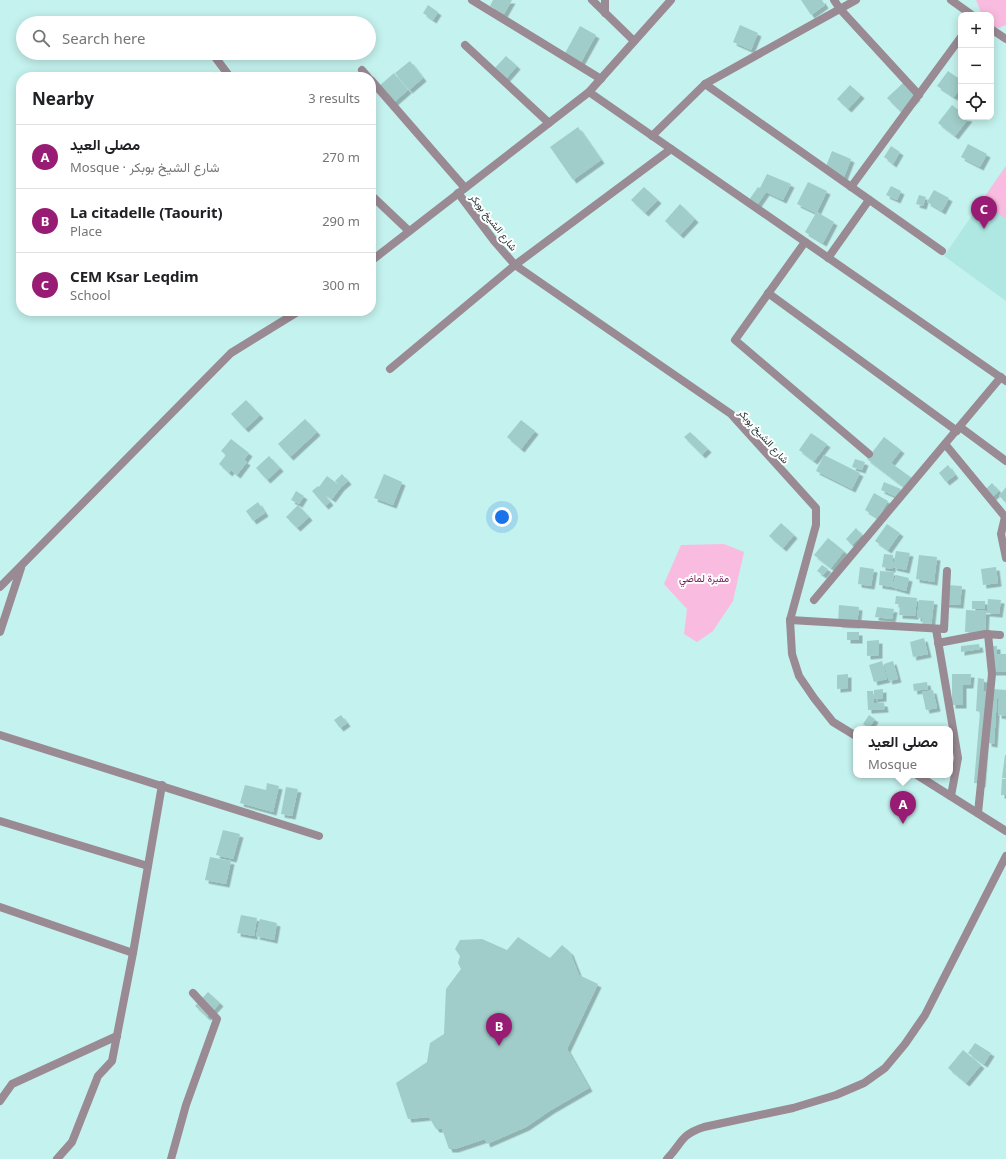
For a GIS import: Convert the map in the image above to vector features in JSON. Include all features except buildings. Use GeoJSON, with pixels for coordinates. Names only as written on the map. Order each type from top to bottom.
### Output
{"type":"FeatureCollection","features":[{"type":"Feature","properties":{"kind":"street"},"geometry":{"type":"LineString","coordinates":[[472,0],[601,79]]}},
{"type":"Feature","properties":{"kind":"street"},"geometry":{"type":"LineString","coordinates":[[592,0],[634,41]]}},
{"type":"Feature","properties":{"kind":"street"},"geometry":{"type":"LineString","coordinates":[[605,0],[605,13]]}},
{"type":"Feature","properties":{"kind":"street"},"geometry":{"type":"LineString","coordinates":[[376,257],[589,92],[671,0]]}},
{"type":"Feature","properties":{"kind":"street"},"geometry":{"type":"LineString","coordinates":[[834,0],[840,9],[919,95]]}},
{"type":"Feature","properties":{"kind":"street"},"geometry":{"type":"LineString","coordinates":[[652,136],[705,84],[856,0]]}},
{"type":"Feature","properties":{"kind":"street"},"geometry":{"type":"LineString","coordinates":[[951,0],[968,12]]}},
{"type":"Feature","properties":{"kind":"street"},"geometry":{"type":"LineString","coordinates":[[994,31],[1006,39]]}},
{"type":"Feature","properties":{"kind":"street"},"geometry":{"type":"LineString","coordinates":[[851,187],[958,41]]}},
{"type":"Feature","properties":{"kind":"street"},"geometry":{"type":"LineString","coordinates":[[465,45],[549,123]]}},
{"type":"Feature","properties":{"kind":"street"},"geometry":{"type":"LineString","coordinates":[[217,60],[226,72]]}},
{"type":"Feature","properties":{"kind":"street"},"geometry":{"type":"LineString","coordinates":[[705,84],[942,251]]}},
{"type":"Feature","properties":{"kind":"street","name":"شارع الشيخ بوبكر"},"geometry":{"type":"LineString","coordinates":[[376,86],[462,191],[495,242],[515,266],[731,414],[816,508],[816,525],[790,620],[792,654],[800,676],[814,698],[833,722],[853,734]]}},
{"type":"Feature","properties":{"kind":"street"},"geometry":{"type":"LineString","coordinates":[[589,92],[1004,379],[945,444],[814,600]]}},
{"type":"Feature","properties":{"kind":"street"},"geometry":{"type":"LineString","coordinates":[[390,369],[515,266],[671,149]]}},
{"type":"Feature","properties":{"kind":"street"},"geometry":{"type":"LineString","coordinates":[[376,200],[409,231]]}},
{"type":"Feature","properties":{"kind":"street"},"geometry":{"type":"LineString","coordinates":[[828,258],[869,200]]}},
{"type":"Feature","properties":{"kind":"street"},"geometry":{"type":"LineString","coordinates":[[805,242],[735,340],[869,454]]}},
{"type":"Feature","properties":{"kind":"street"},"geometry":{"type":"LineString","coordinates":[[768,293],[958,429],[1006,461]]}},
{"type":"Feature","properties":{"kind":"street"},"geometry":{"type":"LineString","coordinates":[[0,587],[231,353],[291,316]]}},
{"type":"Feature","properties":{"kind":"street"},"geometry":{"type":"LineString","coordinates":[[945,444],[1006,518],[1001,534],[1006,558]]}},
{"type":"Feature","properties":{"kind":"street"},"geometry":{"type":"LineString","coordinates":[[0,632],[21,566]]}},
{"type":"Feature","properties":{"kind":"street"},"geometry":{"type":"LineString","coordinates":[[790,620],[944,629],[946,571]]}},
{"type":"Feature","properties":{"kind":"street"},"geometry":{"type":"LineString","coordinates":[[936,629],[952,726]]}},
{"type":"Feature","properties":{"kind":"street"},"geometry":{"type":"LineString","coordinates":[[938,643],[988,634],[1000,635]]}},
{"type":"Feature","properties":{"kind":"street"},"geometry":{"type":"LineString","coordinates":[[978,814],[992,674],[988,634]]}},
{"type":"Feature","properties":{"kind":"street"},"geometry":{"type":"LineString","coordinates":[[950,796],[958,758],[953,729]]}},
{"type":"Feature","properties":{"kind":"street"},"geometry":{"type":"LineString","coordinates":[[0,735],[319,836]]}},
{"type":"Feature","properties":{"kind":"street"},"geometry":{"type":"LineString","coordinates":[[922,778],[1006,831]]}},
{"type":"Feature","properties":{"kind":"street"},"geometry":{"type":"LineString","coordinates":[[57,1159],[72,1142],[98,1076],[112,1061],[133,953],[162,786]]}},
{"type":"Feature","properties":{"kind":"street"},"geometry":{"type":"LineString","coordinates":[[0,821],[148,866]]}},
{"type":"Feature","properties":{"kind":"street"},"geometry":{"type":"LineString","coordinates":[[667,1159],[683,1138],[692,1131],[704,1127],[793,1108],[836,1095],[864,1084],[885,1068],[905,1044],[924,1015],[1006,856]]}},
{"type":"Feature","properties":{"kind":"street"},"geometry":{"type":"LineString","coordinates":[[0,907],[133,953]]}},
{"type":"Feature","properties":{"kind":"street"},"geometry":{"type":"LineString","coordinates":[[171,1159],[186,1105],[217,1019],[193,993]]}},
{"type":"Feature","properties":{"kind":"street"},"geometry":{"type":"LineString","coordinates":[[0,1101],[12,1084],[117,1036]]}},
{"type":"Feature","properties":{"kind":"shaded area"},"geometry":{"type":"Polygon","coordinates":[[[1006,166],[1006,301],[944,256],[1006,166]]]}},
{"type":"Feature","properties":{"kind":"green space"},"geometry":{"type":"Polygon","coordinates":[[[976,0],[1006,0],[1006,25],[994,30],[994,12],[981,12],[976,0]]]}},
{"type":"Feature","properties":{"kind":"green space"},"geometry":{"type":"Polygon","coordinates":[[[1006,166],[1006,219],[981,202],[1006,166]]]}},
{"type":"Feature","properties":{"kind":"green space","name":"مقبرة لماضي"},"geometry":{"type":"Polygon","coordinates":[[[724,544],[744,552],[733,601],[713,631],[697,642],[684,634],[687,609],[664,584],[681,545],[724,544]]]}},
{"type":"Feature","properties":{"kind":"place","name":"CEM Ksar Leqdim"},"geometry":{"type":"Point","coordinates":[984,229]}},
{"type":"Feature","properties":{"kind":"place","name":"مصلى العيد"},"geometry":{"type":"Point","coordinates":[903,824]}},
{"type":"Feature","properties":{"kind":"place","name":"La citadelle (Taourit)"},"geometry":{"type":"Point","coordinates":[499,1046]}}]}
